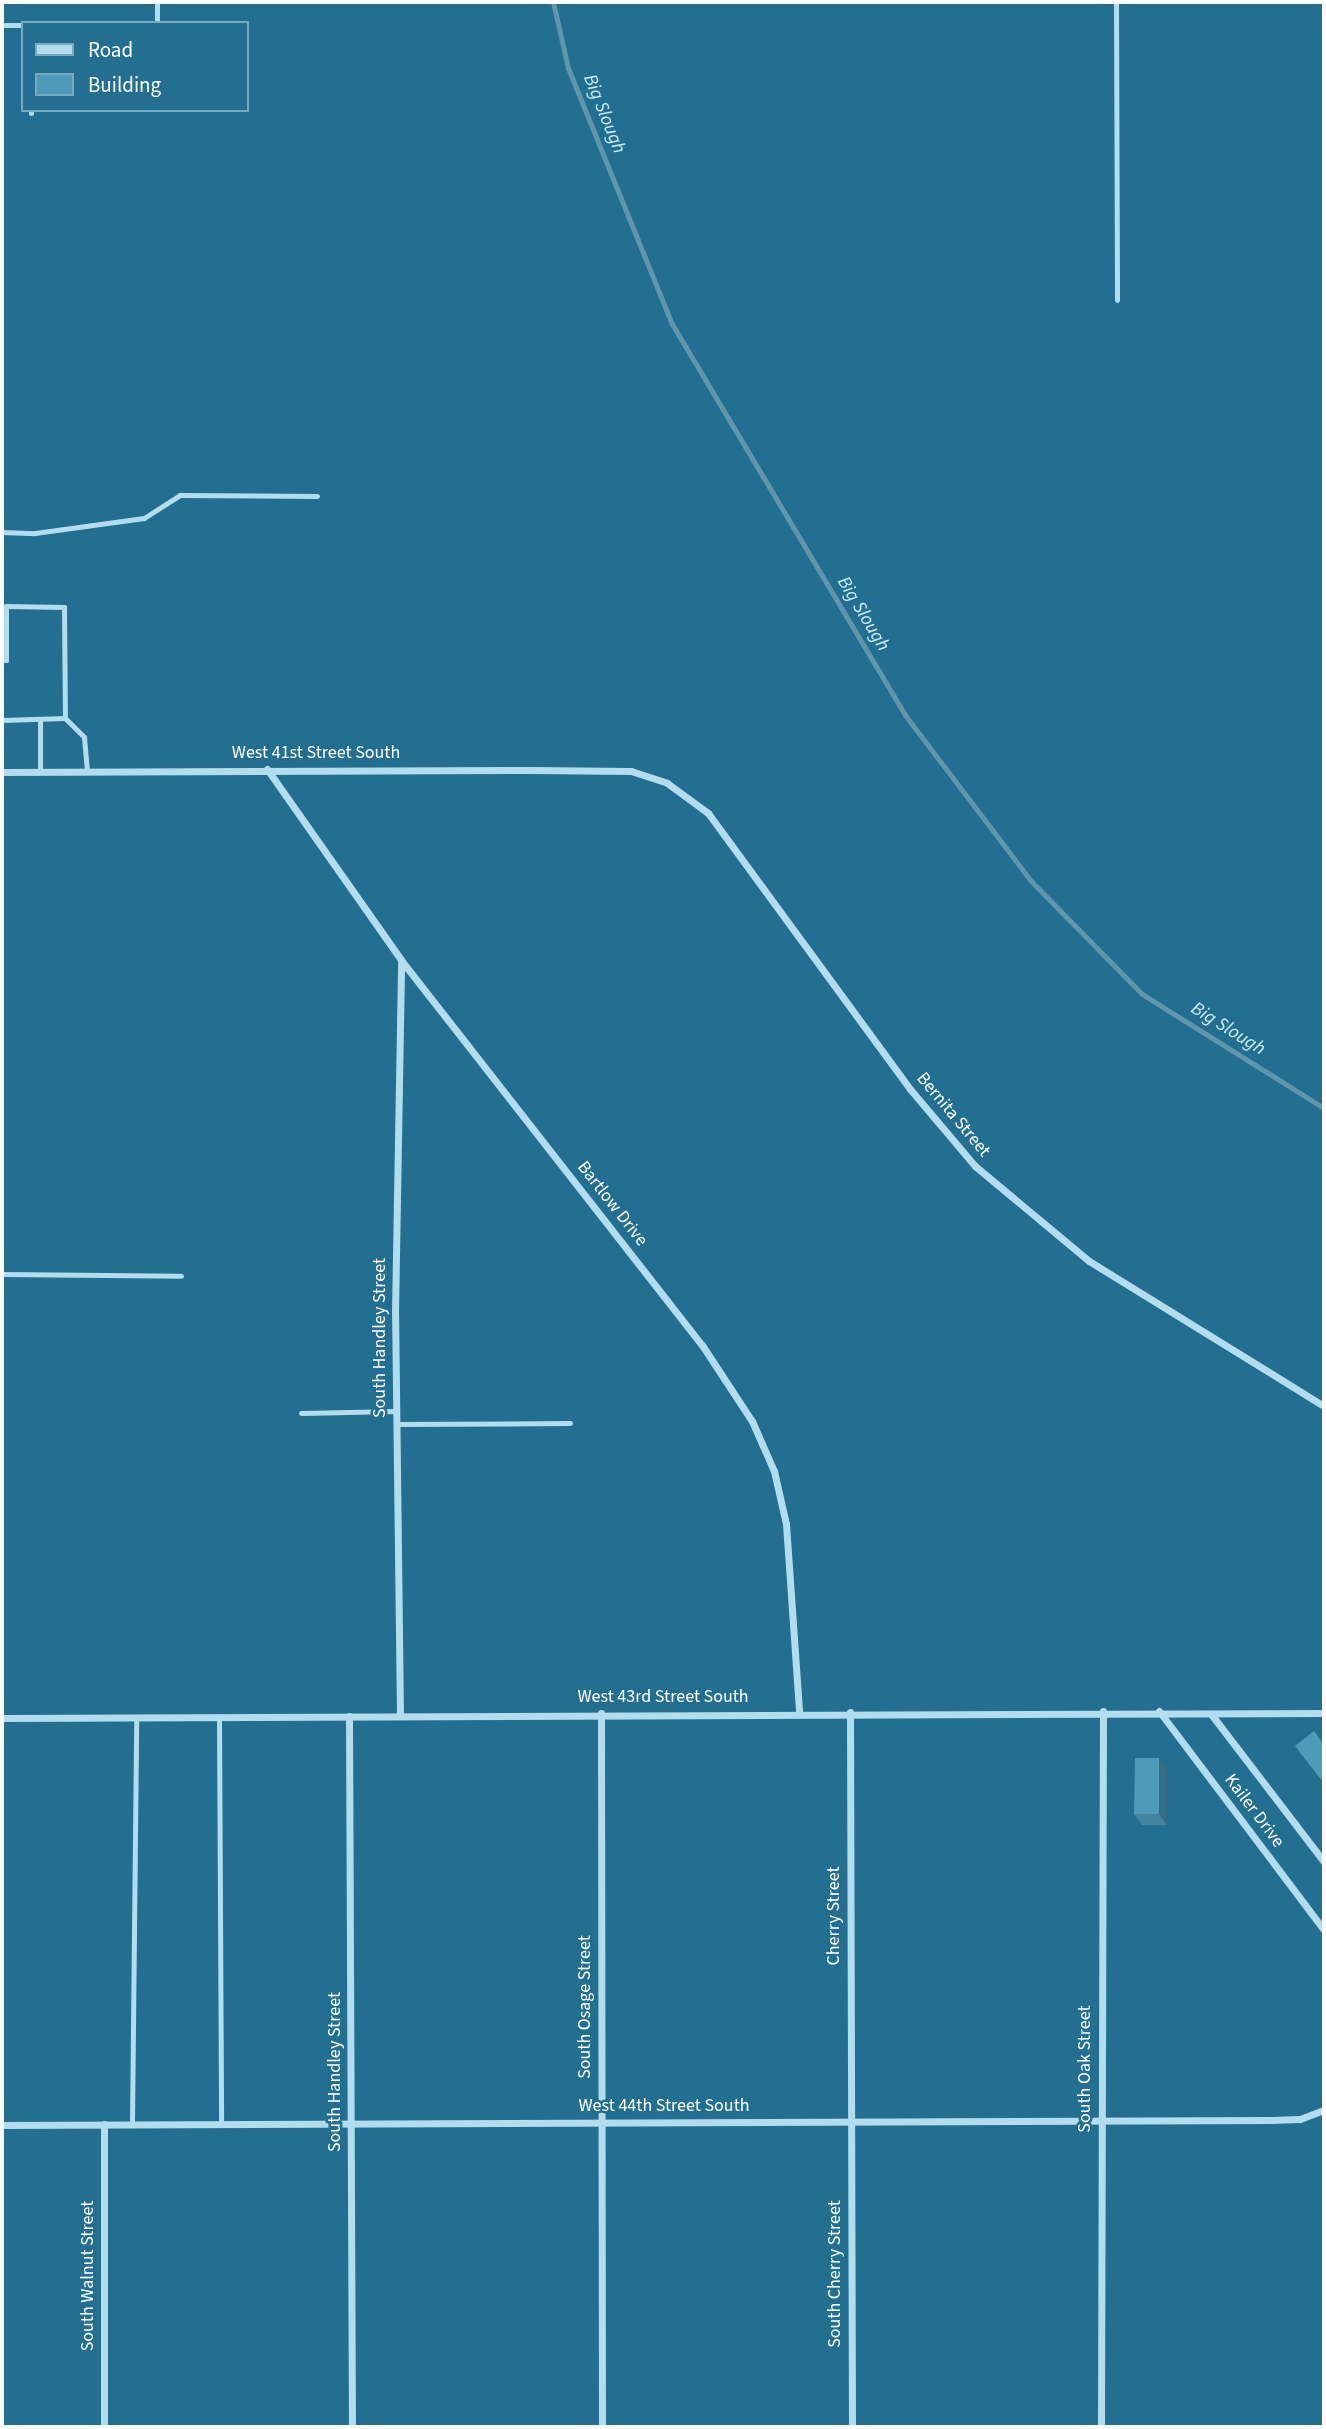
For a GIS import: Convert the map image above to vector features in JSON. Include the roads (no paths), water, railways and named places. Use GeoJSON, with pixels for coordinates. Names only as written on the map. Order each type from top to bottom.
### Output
{"type":"FeatureCollection","features":[{"type":"Feature","properties":{"kind":"street","name":"West 41st Street South"},"geometry":{"type":"LineString","coordinates":[[2,772],[267,769],[631,771]]}},
{"type":"Feature","properties":{"kind":"street","name":"Bartlow Drive"},"geometry":{"type":"LineString","coordinates":[[267,769],[401,960],[702,1345],[763,1441],[774,1471],[792,1571],[799,1712]]}},
{"type":"Feature","properties":{"kind":"street","name":"Bernita Street"},"geometry":{"type":"LineString","coordinates":[[631,771],[667,783],[708,813],[910,1089],[975,1166],[1089,1261],[1324,1406]]}},
{"type":"Feature","properties":{"kind":"street","name":"South Handley Street"},"geometry":{"type":"LineString","coordinates":[[400,1716],[396,1411],[397,1036],[401,960]]}},
{"type":"Feature","properties":{"kind":"street","name":"South Oak Street"},"geometry":{"type":"LineString","coordinates":[[1101,2427],[1104,1711]]}},
{"type":"Feature","properties":{"kind":"street","name":"Kailer Drive"},"geometry":{"type":"LineString","coordinates":[[1159,1711],[1324,1930]]}},
{"type":"Feature","properties":{"kind":"street","name":"West 43rd Street South"},"geometry":{"type":"LineString","coordinates":[[2,1718],[799,1712],[1324,1713]]}},
{"type":"Feature","properties":{"kind":"street","name":"Cherry Street"},"geometry":{"type":"LineString","coordinates":[[850,1712],[850,2121]]}},
{"type":"Feature","properties":{"kind":"street","name":"South Osage Street"},"geometry":{"type":"LineString","coordinates":[[601,1713],[602,2427]]}},
{"type":"Feature","properties":{"kind":"street","name":"Kailer Drive"},"geometry":{"type":"LineString","coordinates":[[1211,1714],[1324,1863]]}},
{"type":"Feature","properties":{"kind":"street","name":"South Handley Street"},"geometry":{"type":"LineString","coordinates":[[349,1716],[352,2427]]}},
{"type":"Feature","properties":{"kind":"street","name":"West 44th Street South"},"geometry":{"type":"LineString","coordinates":[[2,2125],[1271,2120],[1300,2119],[1324,2110]]}},
{"type":"Feature","properties":{"kind":"street","name":"South Cherry Street"},"geometry":{"type":"LineString","coordinates":[[850,2121],[852,2427]]}},
{"type":"Feature","properties":{"kind":"street","name":"South Walnut Street"},"geometry":{"type":"LineString","coordinates":[[104,2124],[104,2427]]}},
{"type":"Feature","properties":{"kind":"lane"},"geometry":{"type":"LineString","coordinates":[[157,2],[157,21]]}},
{"type":"Feature","properties":{"kind":"lane"},"geometry":{"type":"LineString","coordinates":[[1116,2],[1117,300]]}},
{"type":"Feature","properties":{"kind":"lane"},"geometry":{"type":"LineString","coordinates":[[2,25],[21,25]]}},
{"type":"Feature","properties":{"kind":"lane"},"geometry":{"type":"LineString","coordinates":[[2,532],[35,533],[144,518],[180,495],[317,496]]}},
{"type":"Feature","properties":{"kind":"lane"},"geometry":{"type":"LineString","coordinates":[[2,660],[5,660],[4,607],[64,607],[65,718],[84,737],[86,771]]}},
{"type":"Feature","properties":{"kind":"lane"},"geometry":{"type":"LineString","coordinates":[[2,720],[65,718]]}},
{"type":"Feature","properties":{"kind":"lane"},"geometry":{"type":"LineString","coordinates":[[40,720],[40,771]]}},
{"type":"Feature","properties":{"kind":"lane"},"geometry":{"type":"LineString","coordinates":[[2,1274],[181,1276]]}},
{"type":"Feature","properties":{"kind":"lane"},"geometry":{"type":"LineString","coordinates":[[301,1413],[396,1411]]}},
{"type":"Feature","properties":{"kind":"lane"},"geometry":{"type":"LineString","coordinates":[[396,1424],[570,1423]]}},
{"type":"Feature","properties":{"kind":"lane"},"geometry":{"type":"LineString","coordinates":[[219,1717],[221,2124]]}},
{"type":"Feature","properties":{"kind":"lane"},"geometry":{"type":"LineString","coordinates":[[132,2124],[136,1718]]}},
{"type":"Feature","properties":{"kind":"waterway","name":"Big Slough"},"geometry":{"type":"LineString","coordinates":[[553,2],[568,68],[672,324],[905,715],[1031,881],[1142,994],[1324,1108]]}}]}
